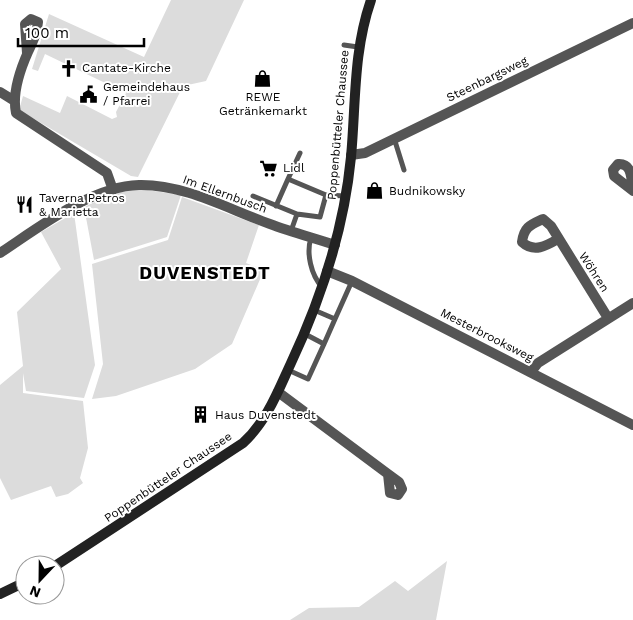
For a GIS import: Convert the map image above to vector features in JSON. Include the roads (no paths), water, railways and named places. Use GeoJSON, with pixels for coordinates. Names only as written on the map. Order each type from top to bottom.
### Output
{"type":"FeatureCollection","features":[{"type":"Feature","properties":{"kind":"main road","name":"Poppenbütteler Chaussee"},"geometry":{"type":"LineString","coordinates":[[65,559],[243,442],[264,419],[305,334],[335,245],[351,155],[358,47],[371,0]]}},
{"type":"Feature","properties":{"kind":"main road"},"geometry":{"type":"LineString","coordinates":[[0,594],[15,587]]}},
{"type":"Feature","properties":{"kind":"street","name":"Steenbargsweg"},"geometry":{"type":"LineString","coordinates":[[351,155],[365,153],[633,23]]}},
{"type":"Feature","properties":{"kind":"street"},"geometry":{"type":"LineString","coordinates":[[27,53],[13,100],[16,113],[107,173],[113,190]]}},
{"type":"Feature","properties":{"kind":"street"},"geometry":{"type":"LineString","coordinates":[[0,92],[13,100]]}},
{"type":"Feature","properties":{"kind":"street","name":"Im Ellernbusch"},"geometry":{"type":"LineString","coordinates":[[0,253],[50,219],[78,204],[113,190],[138,185],[174,189],[335,245]]}},
{"type":"Feature","properties":{"kind":"street","name":"Wöhren"},"geometry":{"type":"LineString","coordinates":[[558,239],[608,318]]}},
{"type":"Feature","properties":{"kind":"street","name":"Mesterbrooksweg"},"geometry":{"type":"LineString","coordinates":[[327,271],[352,280],[633,425]]}},
{"type":"Feature","properties":{"kind":"street"},"geometry":{"type":"LineString","coordinates":[[531,372],[538,363],[633,303]]}},
{"type":"Feature","properties":{"kind":"street"},"geometry":{"type":"LineString","coordinates":[[278,392],[388,474]]}},
{"type":"Feature","properties":{"kind":"lane"},"geometry":{"type":"LineString","coordinates":[[344,45],[358,47]]}},
{"type":"Feature","properties":{"kind":"lane"},"geometry":{"type":"LineString","coordinates":[[394,138],[404,170]]}},
{"type":"Feature","properties":{"kind":"lane"},"geometry":{"type":"LineString","coordinates":[[276,206],[300,153]]}},
{"type":"Feature","properties":{"kind":"lane"},"geometry":{"type":"LineString","coordinates":[[288,179],[326,195],[345,196]]}},
{"type":"Feature","properties":{"kind":"lane"},"geometry":{"type":"LineString","coordinates":[[253,196],[297,214],[320,217],[326,195]]}},
{"type":"Feature","properties":{"kind":"lane"},"geometry":{"type":"LineString","coordinates":[[291,231],[297,214]]}},
{"type":"Feature","properties":{"kind":"lane"},"geometry":{"type":"LineString","coordinates":[[311,237],[309,249],[313,272],[322,288]]}},
{"type":"Feature","properties":{"kind":"lane"},"geometry":{"type":"LineString","coordinates":[[288,370],[308,379],[352,280]]}},
{"type":"Feature","properties":{"kind":"lane"},"geometry":{"type":"LineString","coordinates":[[314,310],[335,319]]}},
{"type":"Feature","properties":{"kind":"lane"},"geometry":{"type":"LineString","coordinates":[[305,334],[324,344]]}},
{"type":"Feature","properties":{"kind":"place","name":"Cantate-Kirche"},"geometry":{"type":"Point","coordinates":[68,68]}},
{"type":"Feature","properties":{"kind":"place","name":"REWE Getränkemarkt"},"geometry":{"type":"Point","coordinates":[263,78]}},
{"type":"Feature","properties":{"kind":"place","name":"Gemeindehaus / Pfarrei"},"geometry":{"type":"Point","coordinates":[89,94]}},
{"type":"Feature","properties":{"kind":"place","name":"Lidl"},"geometry":{"type":"Point","coordinates":[269,168]}},
{"type":"Feature","properties":{"kind":"place","name":"Budnikowsky"},"geometry":{"type":"Point","coordinates":[375,191]}},
{"type":"Feature","properties":{"kind":"place","name":"Taverna Petros & Marietta"},"geometry":{"type":"Point","coordinates":[25,205]}},
{"type":"Feature","properties":{"kind":"place","name":"Haus Duvenstedt"},"geometry":{"type":"Point","coordinates":[201,415]}},
{"type":"Feature","properties":{"kind":"district","name":"DUVENSTEDT"},"geometry":{"type":"Point","coordinates":[205,272]}}]}
